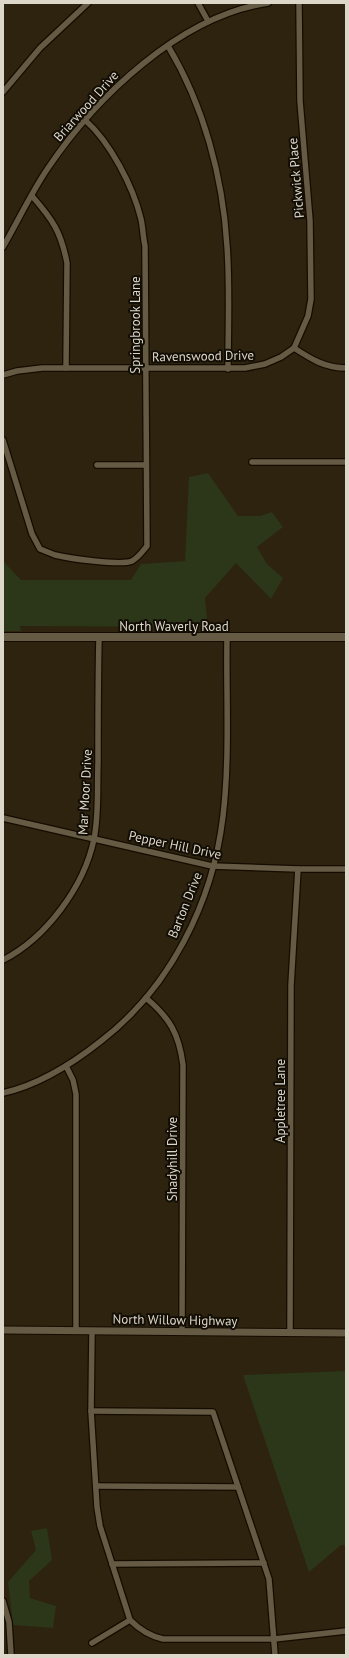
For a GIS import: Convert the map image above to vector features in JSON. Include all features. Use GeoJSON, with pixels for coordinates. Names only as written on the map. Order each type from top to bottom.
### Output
{"type":"FeatureCollection","features":[{"type":"Feature","properties":{"kind":"main road","name":"North Waverly Road"},"geometry":{"type":"LineString","coordinates":[[3,637],[346,637]]}},
{"type":"Feature","properties":{"kind":"street"},"geometry":{"type":"LineString","coordinates":[[3,92],[40,48],[88,3]]}},
{"type":"Feature","properties":{"kind":"street"},"geometry":{"type":"LineString","coordinates":[[198,3],[208,21]]}},
{"type":"Feature","properties":{"kind":"street","name":"Briarwood Drive"},"geometry":{"type":"LineString","coordinates":[[3,248],[32,196],[62,149],[85,120],[126,78],[186,33],[208,21],[246,8],[268,3]]}},
{"type":"Feature","properties":{"kind":"street","name":"Pickwick Place"},"geometry":{"type":"LineString","coordinates":[[294,348],[308,316],[311,299],[310,221],[300,101],[299,3]]}},
{"type":"Feature","properties":{"kind":"street"},"geometry":{"type":"LineString","coordinates":[[168,46],[194,100],[206,134],[218,178],[227,246],[228,369]]}},
{"type":"Feature","properties":{"kind":"street","name":"Springbrook Lane"},"geometry":{"type":"LineString","coordinates":[[3,440],[32,534],[40,549],[70,558],[120,563],[131,561],[139,556],[147,546],[145,246],[140,218],[123,172],[113,154],[93,127],[85,120]]}},
{"type":"Feature","properties":{"kind":"street"},"geometry":{"type":"LineString","coordinates":[[32,196],[50,216],[58,229],[67,264],[66,368]]}},
{"type":"Feature","properties":{"kind":"street"},"geometry":{"type":"LineString","coordinates":[[294,348],[316,362],[329,366],[346,368]]}},
{"type":"Feature","properties":{"kind":"street","name":"Ravenswood Drive"},"geometry":{"type":"LineString","coordinates":[[3,375],[30,370],[66,368],[245,368],[265,364],[281,357],[294,348]]}},
{"type":"Feature","properties":{"kind":"street"},"geometry":{"type":"LineString","coordinates":[[252,462],[346,462]]}},
{"type":"Feature","properties":{"kind":"street"},"geometry":{"type":"LineString","coordinates":[[97,465],[146,465]]}},
{"type":"Feature","properties":{"kind":"street","name":"Barton Drive"},"geometry":{"type":"LineString","coordinates":[[3,1093],[36,1082],[66,1066],[109,1035],[146,998],[173,962],[192,925],[206,890],[218,845],[225,798],[227,637]]}},
{"type":"Feature","properties":{"kind":"street","name":"Mar Moor Drive"},"geometry":{"type":"LineString","coordinates":[[3,960],[30,942],[56,916],[77,883],[94,839],[97,806],[99,638]]}},
{"type":"Feature","properties":{"kind":"street","name":"Pepper Hill Drive"},"geometry":{"type":"LineString","coordinates":[[3,818],[12,818],[94,839],[212,866],[346,869]]}},
{"type":"Feature","properties":{"kind":"street","name":"Appletree Lane"},"geometry":{"type":"LineString","coordinates":[[290,1333],[291,985],[298,869]]}},
{"type":"Feature","properties":{"kind":"street","name":"Shadyhill Drive"},"geometry":{"type":"LineString","coordinates":[[146,998],[166,1018],[178,1040],[181,1052],[183,1072],[182,1332]]}},
{"type":"Feature","properties":{"kind":"street"},"geometry":{"type":"LineString","coordinates":[[66,1066],[73,1080],[76,1094],[76,1331]]}},
{"type":"Feature","properties":{"kind":"street","name":"North Willow Highway"},"geometry":{"type":"LineString","coordinates":[[3,1330],[346,1334]]}},
{"type":"Feature","properties":{"kind":"street"},"geometry":{"type":"LineString","coordinates":[[92,1331],[91,1411],[97,1507],[100,1526],[130,1620],[138,1629],[150,1636],[163,1639],[274,1638],[346,1631]]}},
{"type":"Feature","properties":{"kind":"street"},"geometry":{"type":"LineString","coordinates":[[91,1411],[213,1412],[264,1563],[271,1590],[275,1655]]}},
{"type":"Feature","properties":{"kind":"street"},"geometry":{"type":"LineString","coordinates":[[96,1486],[238,1487]]}},
{"type":"Feature","properties":{"kind":"street"},"geometry":{"type":"LineString","coordinates":[[112,1564],[264,1563]]}},
{"type":"Feature","properties":{"kind":"street"},"geometry":{"type":"LineString","coordinates":[[3,1600],[9,1622],[11,1655]]}},
{"type":"Feature","properties":{"kind":"street"},"geometry":{"type":"LineString","coordinates":[[92,1643],[130,1620]]}},
{"type":"Feature","properties":{"kind":"green space"},"geometry":{"type":"Polygon","coordinates":[[[208,473],[238,516],[260,516],[272,512],[283,527],[257,547],[267,564],[283,578],[271,599],[236,563],[205,598],[208,627],[20,626],[21,631],[3,631],[3,561],[21,580],[131,580],[141,564],[185,561],[189,477],[208,473]]]}},
{"type":"Feature","properties":{"kind":"green space"},"geometry":{"type":"Polygon","coordinates":[[[346,1371],[346,1545],[341,1545],[309,1572],[243,1375],[346,1371]]]}},
{"type":"Feature","properties":{"kind":"green space"},"geometry":{"type":"Polygon","coordinates":[[[47,1528],[52,1560],[29,1581],[30,1598],[56,1606],[53,1628],[13,1625],[8,1582],[36,1550],[31,1531],[47,1528]]]}}]}
